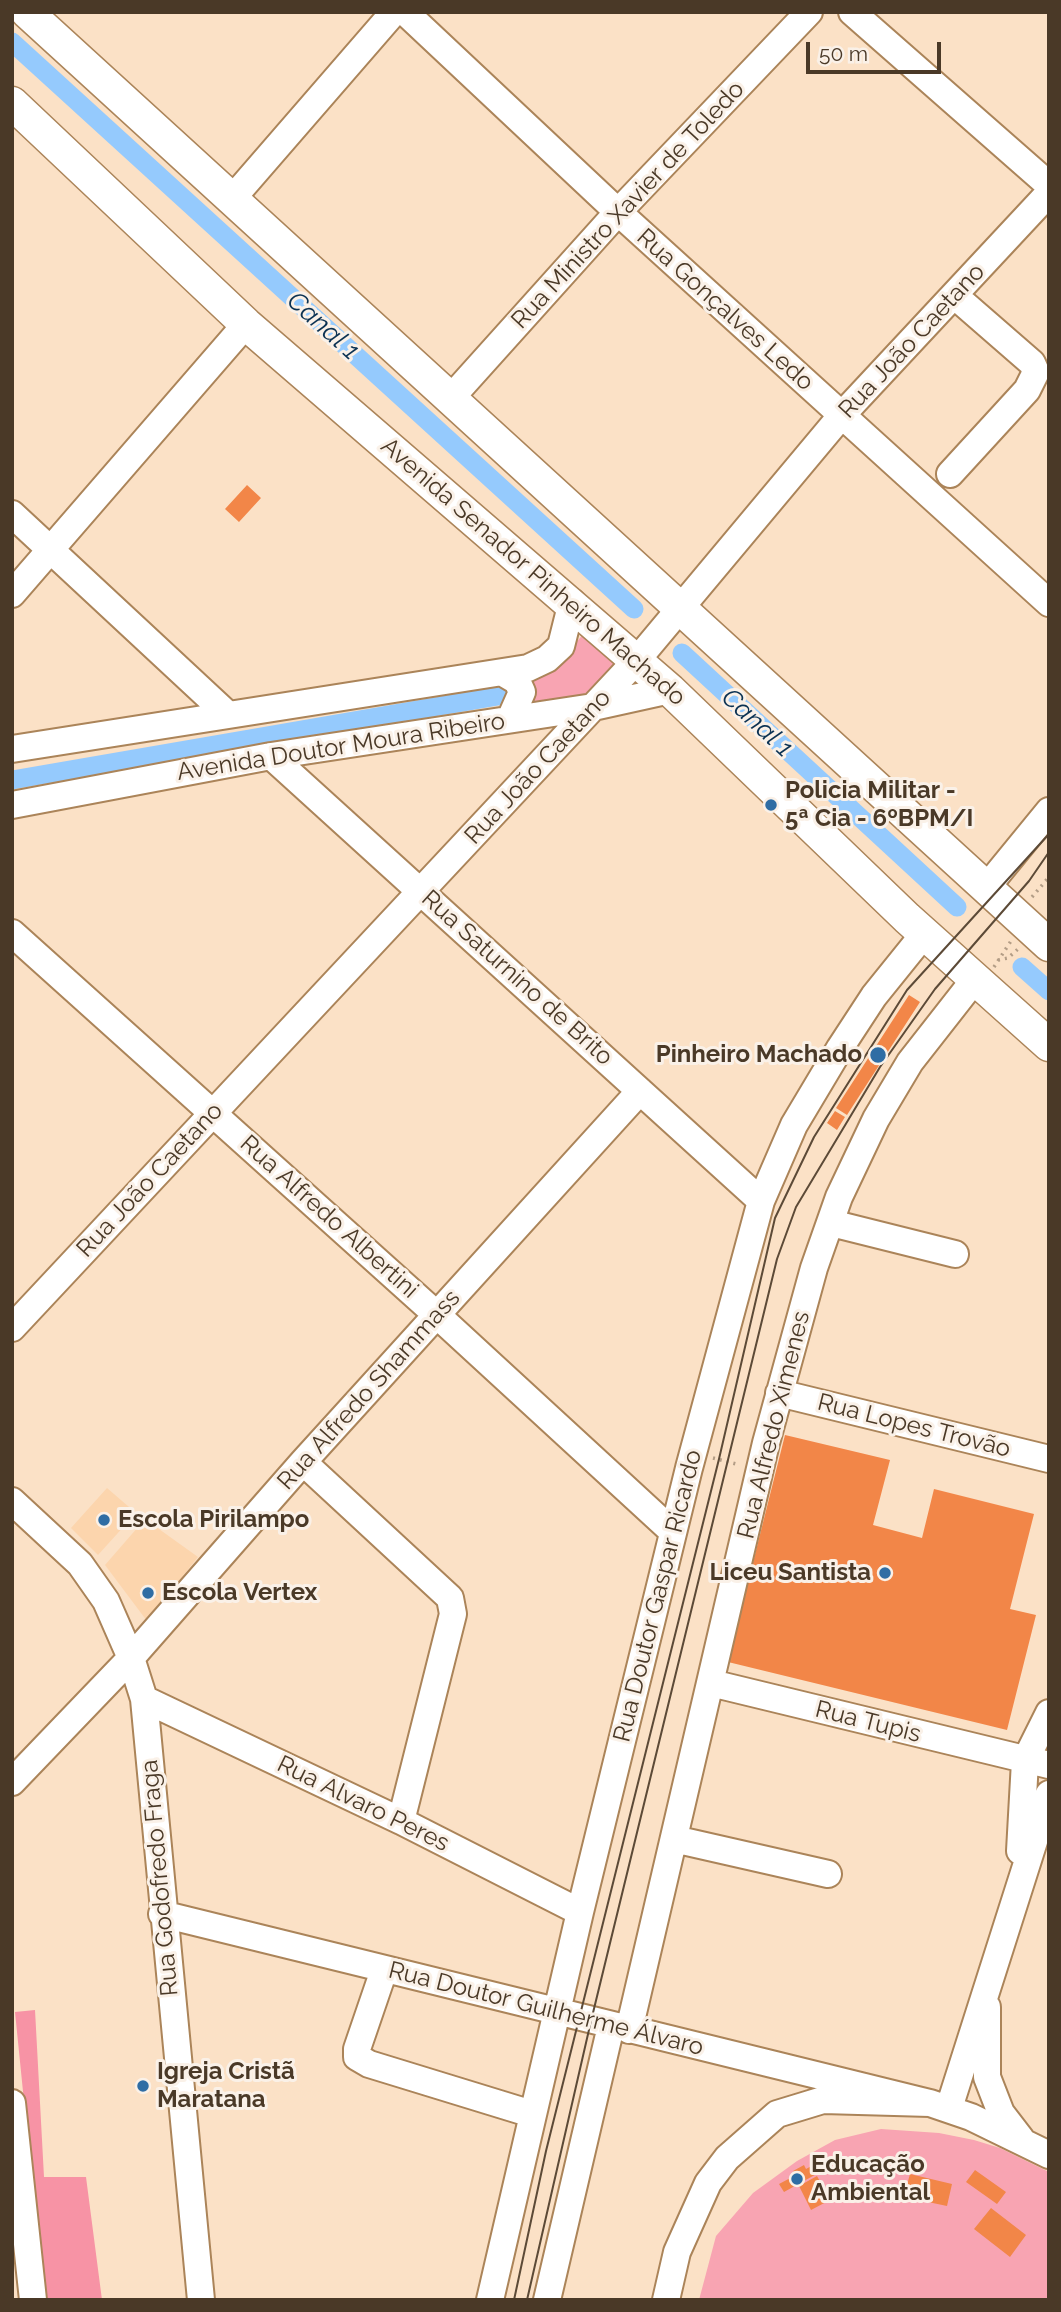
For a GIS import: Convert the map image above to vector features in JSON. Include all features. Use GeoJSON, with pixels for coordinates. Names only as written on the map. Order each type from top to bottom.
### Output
{"type":"FeatureCollection","features":[{"type":"Feature","properties":{"kind":"main road"},"geometry":{"type":"LineString","coordinates":[[27,12],[449,400],[677,615],[986,888],[1034,945]]}},
{"type":"Feature","properties":{"kind":"main road","name":"Avenida Senador Pinheiro Machado"},"geometry":{"type":"LineString","coordinates":[[12,103],[246,324],[640,657],[670,690],[924,934],[989,972],[1049,1045]]}},
{"type":"Feature","properties":{"kind":"street"},"geometry":{"type":"LineString","coordinates":[[231,200],[394,12]]}},
{"type":"Feature","properties":{"kind":"street","name":"Rua Gonçalves Ledo"},"geometry":{"type":"LineString","coordinates":[[405,12],[618,212],[1049,603]]}},
{"type":"Feature","properties":{"kind":"street","name":"Rua Ministro Xavier de Toledo"},"geometry":{"type":"LineString","coordinates":[[449,400],[618,212],[808,12]]}},
{"type":"Feature","properties":{"kind":"street"},"geometry":{"type":"LineString","coordinates":[[852,12],[1049,185]]}},
{"type":"Feature","properties":{"kind":"street","name":"Rua João Caetano"},"geometry":{"type":"LineString","coordinates":[[12,1328],[640,657],[841,416],[1049,193]]}},
{"type":"Feature","properties":{"kind":"street"},"geometry":{"type":"LineString","coordinates":[[950,474],[1027,390],[1036,372],[1032,363],[955,296]]}},
{"type":"Feature","properties":{"kind":"street"},"geometry":{"type":"LineString","coordinates":[[12,594],[246,324]]}},
{"type":"Feature","properties":{"kind":"street"},"geometry":{"type":"LineString","coordinates":[[12,514],[226,713]]}},
{"type":"Feature","properties":{"kind":"street","name":"Avenida Doutor Moura Ribeiro"},"geometry":{"type":"LineString","coordinates":[[12,750],[226,713],[505,674],[547,659],[561,646],[572,602]]}},
{"type":"Feature","properties":{"kind":"street"},"geometry":{"type":"LineString","coordinates":[[505,674],[517,681],[522,692],[510,719]]}},
{"type":"Feature","properties":{"kind":"street","name":"Avenida Doutor Moura Ribeiro"},"geometry":{"type":"LineString","coordinates":[[12,805],[271,756],[593,707],[670,690]]}},
{"type":"Feature","properties":{"kind":"street","name":"Rua Saturnino de Brito"},"geometry":{"type":"LineString","coordinates":[[271,756],[761,1201]]}},
{"type":"Feature","properties":{"kind":"street"},"geometry":{"type":"LineString","coordinates":[[986,888],[1049,811]]}},
{"type":"Feature","properties":{"kind":"street","name":"Rua Alfredo Albertini"},"geometry":{"type":"LineString","coordinates":[[12,933],[437,1315],[673,1532]]}},
{"type":"Feature","properties":{"kind":"street","name":"Rua Doutor Gaspar Ricardo"},"geometry":{"type":"LineString","coordinates":[[490,2300],[556,2012],[673,1532],[761,1201],[794,1125],[829,1066],[874,996],[924,934]]}},
{"type":"Feature","properties":{"kind":"street","name":"Rua Alfredo Ximenes"},"geometry":{"type":"LineString","coordinates":[[547,2300],[674,1839],[779,1393],[831,1223],[861,1147],[910,1062],[989,972]]}},
{"type":"Feature","properties":{"kind":"street","name":"Rua Alfredo Shammass"},"geometry":{"type":"LineString","coordinates":[[12,1782],[131,1658],[303,1462],[640,1091]]}},
{"type":"Feature","properties":{"kind":"street"},"geometry":{"type":"LineString","coordinates":[[831,1223],[955,1254]]}},
{"type":"Feature","properties":{"kind":"street","name":"Rua Lopes Trovão"},"geometry":{"type":"LineString","coordinates":[[779,1393],[1049,1459]]}},
{"type":"Feature","properties":{"kind":"street"},"geometry":{"type":"LineString","coordinates":[[303,1462],[450,1598],[453,1614],[401,1821]]}},
{"type":"Feature","properties":{"kind":"street","name":"Rua Godofredo Fraga"},"geometry":{"type":"LineString","coordinates":[[12,1501],[80,1564],[106,1601],[131,1658],[144,1699],[162,1914],[201,2300]]}},
{"type":"Feature","properties":{"kind":"street","name":"Rua Tupis"},"geometry":{"type":"LineString","coordinates":[[711,1683],[1037,1763]]}},
{"type":"Feature","properties":{"kind":"street","name":"Rua Alvaro Peres"},"geometry":{"type":"LineString","coordinates":[[144,1699],[401,1821],[580,1912]]}},
{"type":"Feature","properties":{"kind":"street"},"geometry":{"type":"LineString","coordinates":[[1017,1888],[1037,1763],[1049,1713]]}},
{"type":"Feature","properties":{"kind":"street"},"geometry":{"type":"LineString","coordinates":[[940,2106],[986,1987],[1049,1794]]}},
{"type":"Feature","properties":{"kind":"street"},"geometry":{"type":"LineString","coordinates":[[674,1839],[828,1874]]}},
{"type":"Feature","properties":{"kind":"street","name":"Rua Doutor Guilherme Álvaro"},"geometry":{"type":"LineString","coordinates":[[162,1914],[940,2106]]}},
{"type":"Feature","properties":{"kind":"street"},"geometry":{"type":"LineString","coordinates":[[384,1970],[357,2049],[357,2057],[383,2069],[533,2114]]}},
{"type":"Feature","properties":{"kind":"street"},"geometry":{"type":"LineString","coordinates":[[986,1987],[987,2077],[1001,2113],[1021,2139]]}},
{"type":"Feature","properties":{"kind":"street"},"geometry":{"type":"LineString","coordinates":[[770,2063],[786,2078],[788,2088],[778,2114]]}},
{"type":"Feature","properties":{"kind":"street"},"geometry":{"type":"LineString","coordinates":[[666,2300],[677,2252],[708,2183],[727,2158],[778,2114],[823,2100],[940,2106],[1021,2139],[1049,2155]]}},
{"type":"Feature","properties":{"kind":"street"},"geometry":{"type":"LineString","coordinates":[[12,2103],[33,2300]]}},
{"type":"Feature","properties":{"kind":"path"},"geometry":{"type":"LineString","coordinates":[[989,972],[1012,940]]}},
{"type":"Feature","properties":{"kind":"path"},"geometry":{"type":"LineString","coordinates":[[989,972],[1008,958],[1034,945]]}},
{"type":"Feature","properties":{"kind":"path"},"geometry":{"type":"LineString","coordinates":[[708,1457],[744,1465]]}},
{"type":"Feature","properties":{"kind":"shaded area"},"geometry":{"type":"Polygon","coordinates":[[[585,632],[619,662],[592,692],[531,707],[525,680],[562,659],[585,632]]]}},
{"type":"Feature","properties":{"kind":"shaded area","name":"Escola Pirilampo"},"geometry":{"type":"Polygon","coordinates":[[[107,1488],[136,1513],[98,1555],[71,1528],[107,1488]]]}},
{"type":"Feature","properties":{"kind":"shaded area","name":"Escola Vertex"},"geometry":{"type":"Polygon","coordinates":[[[145,1519],[198,1557],[147,1621],[105,1565],[145,1519]]]}},
{"type":"Feature","properties":{"kind":"shaded area"},"geometry":{"type":"Polygon","coordinates":[[[35,2010],[44,2177],[86,2177],[102,2300],[44,2300],[15,2012],[35,2010]]]}},
{"type":"Feature","properties":{"kind":"shaded area"},"geometry":{"type":"Polygon","coordinates":[[[881,2129],[939,2133],[974,2140],[1000,2148],[1049,2172],[1049,2300],[699,2300],[716,2236],[753,2193],[797,2161],[835,2140],[881,2129]]]}},
{"type":"Feature","properties":{"kind":"building"},"geometry":{"type":"Polygon","coordinates":[[[247,485],[261,498],[239,522],[225,509],[247,485]]]}},
{"type":"Feature","properties":{"kind":"building","name":"Pinheiro Machado"},"geometry":{"type":"Polygon","coordinates":[[[909,995],[920,1002],[847,1115],[836,1108],[909,995]]]}},
{"type":"Feature","properties":{"kind":"building"},"geometry":{"type":"Polygon","coordinates":[[[835,1111],[845,1117],[837,1130],[827,1123],[835,1111]]]}},
{"type":"Feature","properties":{"kind":"building","name":"Liceu Santista"},"geometry":{"type":"Polygon","coordinates":[[[785,1435],[890,1460],[873,1525],[922,1538],[934,1489],[1034,1514],[1010,1609],[1036,1615],[1007,1730],[728,1662],[785,1435]]]}},
{"type":"Feature","properties":{"kind":"building","name":"Educação Ambiental"},"geometry":{"type":"Polygon","coordinates":[[[826,2158],[831,2166],[784,2192],[779,2184],[796,2175],[793,2171],[804,2165],[806,2169],[826,2158]]]}},
{"type":"Feature","properties":{"kind":"building"},"geometry":{"type":"Polygon","coordinates":[[[975,2170],[1006,2192],[997,2204],[966,2182],[975,2170]]]}},
{"type":"Feature","properties":{"kind":"building"},"geometry":{"type":"Polygon","coordinates":[[[910,2174],[952,2184],[947,2206],[928,2202],[931,2190],[926,2189],[923,2201],[904,2196],[910,2174]]]}},
{"type":"Feature","properties":{"kind":"building"},"geometry":{"type":"Polygon","coordinates":[[[817,2176],[830,2200],[811,2210],[799,2186],[817,2176]]]}},
{"type":"Feature","properties":{"kind":"building"},"geometry":{"type":"Polygon","coordinates":[[[991,2208],[1026,2235],[1010,2257],[974,2229],[991,2208]]]}},
{"type":"Feature","properties":{"kind":"waterway","name":"Canal 1"},"geometry":{"type":"LineString","coordinates":[[12,42],[634,609]]}},
{"type":"Feature","properties":{"kind":"waterway","name":"Canal 1"},"geometry":{"type":"LineString","coordinates":[[682,653],[957,907]]}},
{"type":"Feature","properties":{"kind":"waterway"},"geometry":{"type":"LineString","coordinates":[[12,780],[498,696]]}},
{"type":"Feature","properties":{"kind":"waterway","name":"Canal 1"},"geometry":{"type":"LineString","coordinates":[[1022,967],[1049,991]]}},
{"type":"Feature","properties":{"kind":"tram line"},"geometry":{"type":"LineString","coordinates":[[514,2300],[546,2151],[719,1459],[775,1218],[814,1137],[907,990],[1049,834]]}},
{"type":"Feature","properties":{"kind":"tram line"},"geometry":{"type":"LineString","coordinates":[[527,2300],[591,2021],[777,1259],[796,1207],[880,1067],[935,989],[1029,881],[1049,852]]}},
{"type":"Feature","properties":{"kind":"place","name":"Policia Militar - 5ª Cia - 6ºBPM/I"},"geometry":{"type":"Point","coordinates":[771,805]}},
{"type":"Feature","properties":{"kind":"place","name":"Pinheiro Machado"},"geometry":{"type":"Point","coordinates":[878,1055]}},
{"type":"Feature","properties":{"kind":"place","name":"Escola Pirilampo"},"geometry":{"type":"Point","coordinates":[104,1520]}},
{"type":"Feature","properties":{"kind":"place","name":"Liceu Santista"},"geometry":{"type":"Point","coordinates":[885,1573]}},
{"type":"Feature","properties":{"kind":"place","name":"Escola Vertex"},"geometry":{"type":"Point","coordinates":[148,1593]}},
{"type":"Feature","properties":{"kind":"place","name":"Igreja Cristã Maratana"},"geometry":{"type":"Point","coordinates":[143,2086]}},
{"type":"Feature","properties":{"kind":"place","name":"Educação Ambiental"},"geometry":{"type":"Point","coordinates":[797,2179]}}]}
